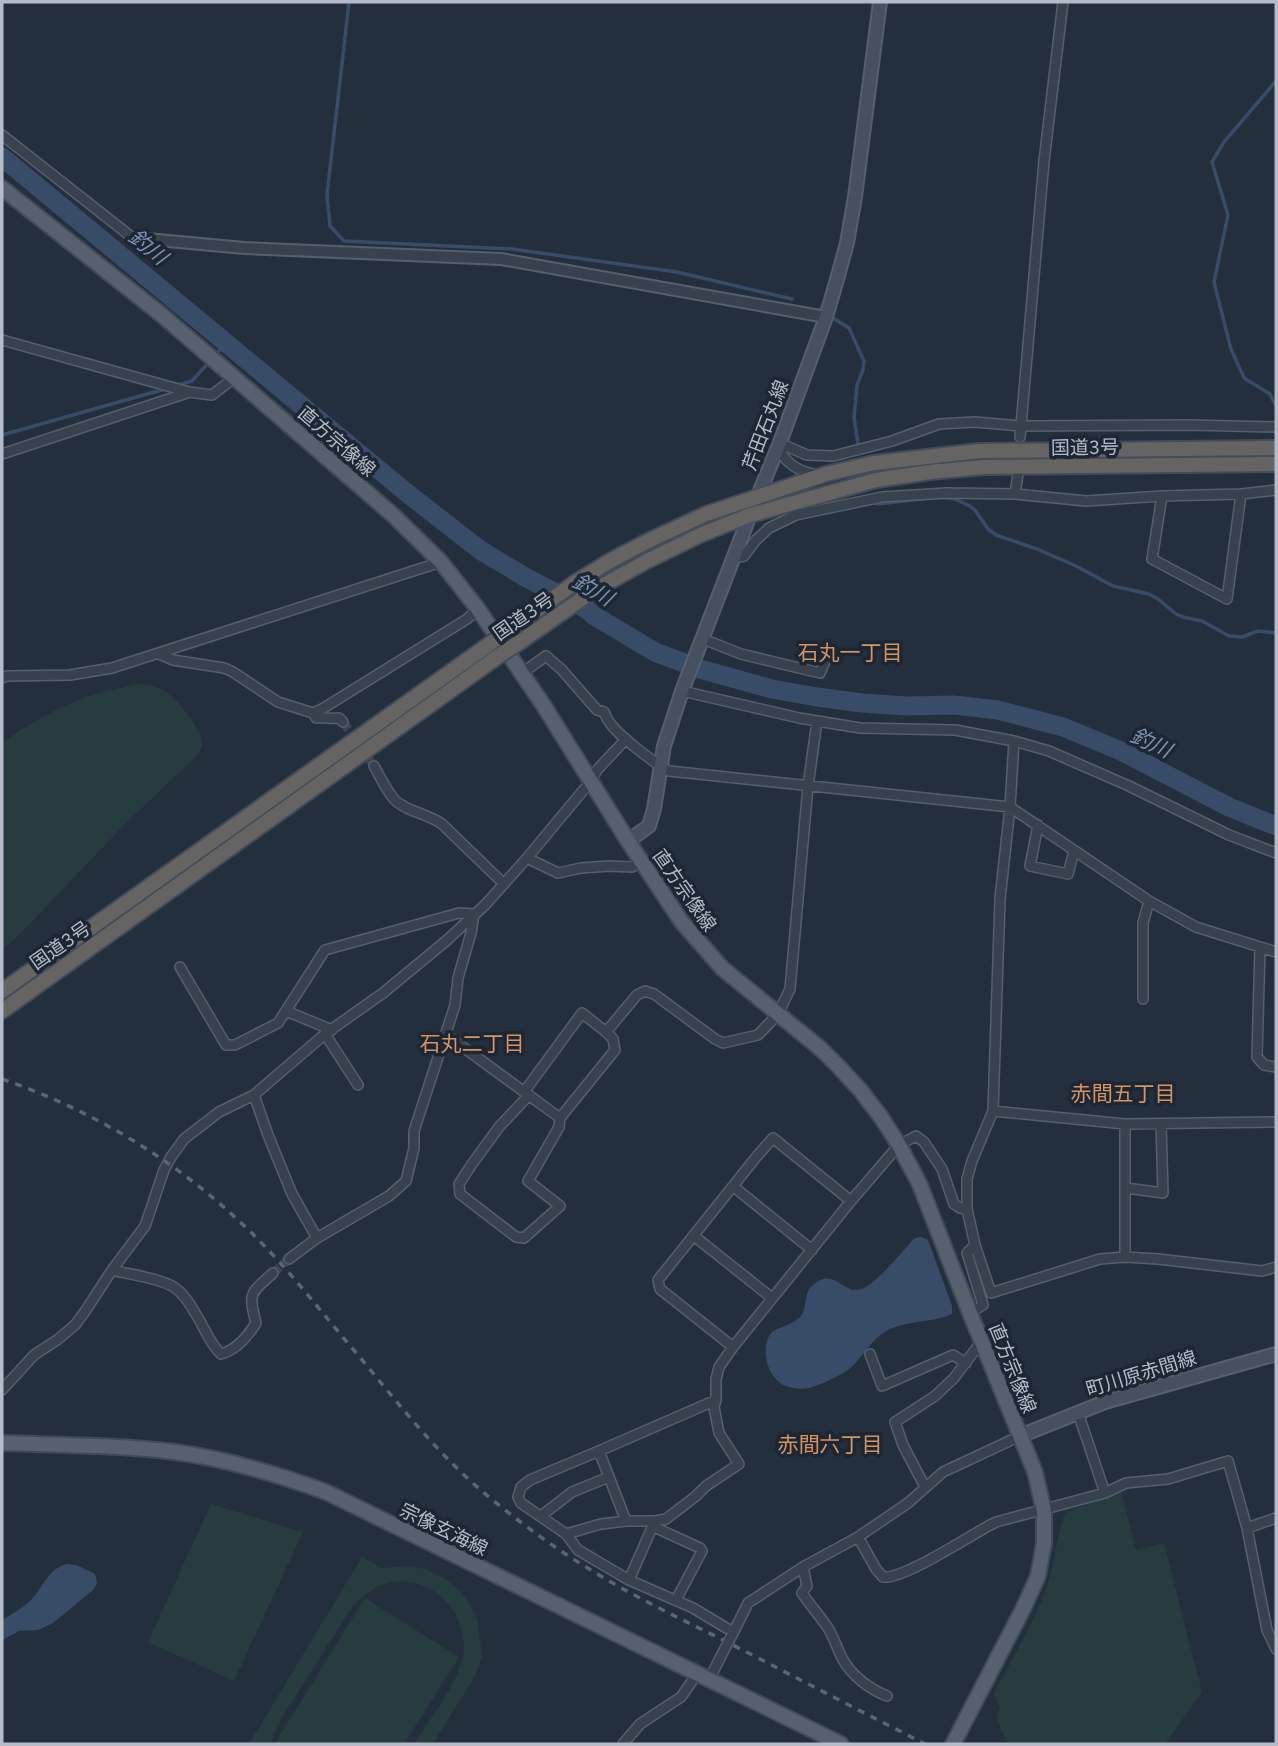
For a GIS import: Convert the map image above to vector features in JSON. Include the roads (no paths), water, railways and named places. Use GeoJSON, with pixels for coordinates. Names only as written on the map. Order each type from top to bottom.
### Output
{"type":"FeatureCollection","features":[{"type":"Feature","properties":{"kind":"highway","name":"国道3号"},"geometry":{"type":"LineString","coordinates":[[2,991],[576,582],[610,561],[694,519],[826,474],[874,463],[930,456],[979,451],[1276,448]]}},
{"type":"Feature","properties":{"kind":"highway","name":"国道3号"},"geometry":{"type":"LineString","coordinates":[[2,1011],[552,618],[645,562],[750,515],[876,480],[984,467],[1276,464]]}},
{"type":"Feature","properties":{"kind":"main road","name":"芹田石丸線"},"geometry":{"type":"LineString","coordinates":[[628,841],[649,826],[664,746],[683,688],[779,445],[826,317],[847,243],[853,209],[880,2]]}},
{"type":"Feature","properties":{"kind":"main road","name":"直方宗像線"},"geometry":{"type":"LineString","coordinates":[[2,188],[163,316],[393,515],[441,562],[478,609],[522,673],[681,921],[722,968],[838,1066],[861,1091],[900,1145],[920,1185],[1035,1472],[1044,1511],[1044,1543],[1038,1576],[953,1744]]}},
{"type":"Feature","properties":{"kind":"main road","name":"町川原赤間線"},"geometry":{"type":"LineString","coordinates":[[1020,1436],[1105,1402],[1276,1354]]}},
{"type":"Feature","properties":{"kind":"main road","name":"宗像玄海線"},"geometry":{"type":"LineString","coordinates":[[2,1443],[175,1452],[215,1459],[283,1477],[326,1492],[841,1744]]}},
{"type":"Feature","properties":{"kind":"street"},"geometry":{"type":"LineString","coordinates":[[1020,437],[1044,161],[1063,2]]}},
{"type":"Feature","properties":{"kind":"street"},"geometry":{"type":"LineString","coordinates":[[2,135],[138,242],[147,239],[244,248],[501,259],[826,317]]}},
{"type":"Feature","properties":{"kind":"street"},"geometry":{"type":"LineString","coordinates":[[2,340],[212,396],[234,378]]}},
{"type":"Feature","properties":{"kind":"street"},"geometry":{"type":"LineString","coordinates":[[2,454],[189,392]]}},
{"type":"Feature","properties":{"kind":"street"},"geometry":{"type":"LineString","coordinates":[[826,474],[809,474],[790,464],[780,452],[779,445],[807,454],[833,456],[892,441],[939,424],[975,422],[1021,426],[1276,427]]}},
{"type":"Feature","properties":{"kind":"street"},"geometry":{"type":"LineString","coordinates":[[1015,494],[1018,474]]}},
{"type":"Feature","properties":{"kind":"street"},"geometry":{"type":"LineString","coordinates":[[733,558],[744,556],[769,528],[796,515],[882,497],[947,493],[1015,494],[1086,501],[1276,490]]}},
{"type":"Feature","properties":{"kind":"street"},"geometry":{"type":"LineString","coordinates":[[1161,496],[1152,559],[1227,599],[1241,494]]}},
{"type":"Feature","properties":{"kind":"street"},"geometry":{"type":"LineString","coordinates":[[2,678],[70,676],[112,668],[441,562]]}},
{"type":"Feature","properties":{"kind":"street"},"geometry":{"type":"LineString","coordinates":[[313,713],[455,626],[478,609]]}},
{"type":"Feature","properties":{"kind":"street"},"geometry":{"type":"LineString","coordinates":[[702,639],[741,654],[820,673],[827,657]]}},
{"type":"Feature","properties":{"kind":"street"},"geometry":{"type":"LineString","coordinates":[[159,654],[173,660],[224,668],[278,702],[313,713],[316,718],[339,718],[343,722]]}},
{"type":"Feature","properties":{"kind":"street"},"geometry":{"type":"LineString","coordinates":[[522,673],[546,656],[597,710],[604,712],[610,724],[669,771],[1010,807],[1149,901],[1196,928],[1276,952]]}},
{"type":"Feature","properties":{"kind":"street"},"geometry":{"type":"LineString","coordinates":[[683,688],[817,721],[860,728],[955,730],[1014,741],[1049,751],[1129,786],[1229,835],[1276,853]]}},
{"type":"Feature","properties":{"kind":"street"},"geometry":{"type":"LineString","coordinates":[[606,1032],[637,995],[645,991],[654,994],[715,1040],[723,1043],[758,1035],[778,1014],[790,989],[808,786],[817,721]]}},
{"type":"Feature","properties":{"kind":"street"},"geometry":{"type":"LineString","coordinates":[[2,1390],[34,1355],[75,1325],[145,1226],[164,1170],[184,1139],[219,1112],[254,1095],[329,1032],[383,993],[485,905],[626,738]]}},
{"type":"Feature","properties":{"kind":"street"},"geometry":{"type":"LineString","coordinates":[[1014,741],[1000,899],[993,1111],[967,1179],[967,1209],[975,1245],[991,1293],[1100,1259],[1125,1257],[1262,1271],[1276,1267]]}},
{"type":"Feature","properties":{"kind":"street"},"geometry":{"type":"LineString","coordinates":[[374,766],[400,805],[432,817],[442,824],[504,884]]}},
{"type":"Feature","properties":{"kind":"street"},"geometry":{"type":"LineString","coordinates":[[1038,825],[1030,866],[1068,874],[1074,851]]}},
{"type":"Feature","properties":{"kind":"street"},"geometry":{"type":"LineString","coordinates":[[527,858],[558,873],[582,868],[632,867],[641,860]]}},
{"type":"Feature","properties":{"kind":"street"},"geometry":{"type":"LineString","coordinates":[[1143,999],[1143,923],[1149,901]]}},
{"type":"Feature","properties":{"kind":"street"},"geometry":{"type":"LineString","coordinates":[[180,967],[226,1045],[235,1045],[278,1023],[325,950],[460,913],[474,914]]}},
{"type":"Feature","properties":{"kind":"street"},"geometry":{"type":"LineString","coordinates":[[289,1259],[317,1238],[389,1196],[406,1181],[414,1148],[414,1131],[455,1005],[458,978],[474,914]]}},
{"type":"Feature","properties":{"kind":"street"},"geometry":{"type":"LineString","coordinates":[[1260,947],[1257,1057],[1264,1066],[1276,1067]]}},
{"type":"Feature","properties":{"kind":"street"},"geometry":{"type":"LineString","coordinates":[[285,1011],[329,1032],[358,1085]]}},
{"type":"Feature","properties":{"kind":"street"},"geometry":{"type":"LineString","coordinates":[[582,1013],[606,1032],[613,1039],[615,1050],[560,1118],[559,1126],[528,1181],[560,1206],[524,1238],[516,1237],[460,1194],[459,1184],[582,1013]]}},
{"type":"Feature","properties":{"kind":"street"},"geometry":{"type":"LineString","coordinates":[[445,1034],[560,1118]]}},
{"type":"Feature","properties":{"kind":"street"},"geometry":{"type":"LineString","coordinates":[[254,1095],[292,1194],[317,1238]]}},
{"type":"Feature","properties":{"kind":"street"},"geometry":{"type":"LineString","coordinates":[[993,1111],[1125,1124],[1276,1122]]}},
{"type":"Feature","properties":{"kind":"street"},"geometry":{"type":"LineString","coordinates":[[1125,1124],[1125,1257]]}},
{"type":"Feature","properties":{"kind":"street"},"geometry":{"type":"LineString","coordinates":[[1126,1188],[1163,1193],[1161,1124]]}},
{"type":"Feature","properties":{"kind":"street"},"geometry":{"type":"LineString","coordinates":[[629,1580],[654,1524],[666,1519],[706,1486],[739,1464],[719,1433],[714,1407],[719,1367],[851,1201],[900,1145],[916,1136],[924,1142],[942,1169],[954,1204],[967,1209]]}},
{"type":"Feature","properties":{"kind":"street"},"geometry":{"type":"LineString","coordinates":[[733,1347],[660,1289],[658,1280],[774,1138],[851,1201]]}},
{"type":"Feature","properties":{"kind":"street"},"geometry":{"type":"LineString","coordinates":[[734,1187],[812,1250]]}},
{"type":"Feature","properties":{"kind":"street"},"geometry":{"type":"LineString","coordinates":[[694,1236],[772,1298]]}},
{"type":"Feature","properties":{"kind":"street"},"geometry":{"type":"LineString","coordinates":[[970,1313],[983,1305],[967,1253],[975,1245]]}},
{"type":"Feature","properties":{"kind":"street"},"geometry":{"type":"LineString","coordinates":[[112,1270],[172,1286],[183,1295],[214,1348],[222,1354],[229,1352],[250,1334],[256,1324],[250,1303],[252,1292],[273,1273]]}},
{"type":"Feature","properties":{"kind":"street"},"geometry":{"type":"LineString","coordinates":[[925,1487],[903,1445],[895,1422],[935,1396],[954,1378],[981,1342]]}},
{"type":"Feature","properties":{"kind":"street"},"geometry":{"type":"LineString","coordinates":[[870,1354],[882,1386],[953,1355],[966,1363]]}},
{"type":"Feature","properties":{"kind":"street"},"geometry":{"type":"LineString","coordinates":[[716,1400],[530,1480],[521,1487],[518,1497],[521,1503],[566,1534],[578,1550],[629,1580],[693,1608],[732,1634]]}},
{"type":"Feature","properties":{"kind":"street"},"geometry":{"type":"LineString","coordinates":[[1078,1413],[1105,1493]]}},
{"type":"Feature","properties":{"kind":"street"},"geometry":{"type":"LineString","coordinates":[[623,1744],[640,1724],[681,1697],[720,1658],[748,1603],[803,1567],[858,1537],[908,1503],[943,1472],[1020,1436]]}},
{"type":"Feature","properties":{"kind":"street"},"geometry":{"type":"LineString","coordinates":[[599,1451],[626,1521]]}},
{"type":"Feature","properties":{"kind":"street"},"geometry":{"type":"LineString","coordinates":[[858,1537],[876,1569],[883,1577],[891,1578],[930,1560],[996,1522],[1105,1493],[1126,1483],[1168,1479],[1228,1461],[1247,1528],[1267,1630],[1276,1649]]}},
{"type":"Feature","properties":{"kind":"street"},"geometry":{"type":"LineString","coordinates":[[541,1516],[572,1492],[609,1477]]}},
{"type":"Feature","properties":{"kind":"street"},"geometry":{"type":"LineString","coordinates":[[1247,1528],[1276,1518]]}},
{"type":"Feature","properties":{"kind":"street"},"geometry":{"type":"LineString","coordinates":[[566,1534],[601,1524],[626,1521],[654,1524],[700,1548],[702,1551],[676,1600]]}},
{"type":"Feature","properties":{"kind":"street"},"geometry":{"type":"LineString","coordinates":[[803,1567],[807,1586],[802,1593],[827,1627],[843,1660],[861,1681],[887,1696]]}},
{"type":"Feature","properties":{"kind":"water"},"geometry":{"type":"Polygon","coordinates":[[[915,1238],[928,1240],[952,1306],[952,1314],[890,1329],[848,1370],[817,1385],[805,1389],[793,1388],[776,1379],[767,1362],[768,1337],[799,1318],[813,1285],[827,1278],[854,1290],[861,1289],[881,1274],[915,1238]]]}},
{"type":"Feature","properties":{"kind":"water"},"geometry":{"type":"Polygon","coordinates":[[[68,1564],[95,1574],[97,1583],[93,1590],[53,1623],[38,1630],[19,1631],[2,1640],[2,1620],[29,1602],[55,1569],[68,1564]]]}},
{"type":"Feature","properties":{"kind":"waterway"},"geometry":{"type":"LineString","coordinates":[[349,2],[327,195],[330,226],[344,241],[512,249],[677,272],[792,299]]}},
{"type":"Feature","properties":{"kind":"waterway"},"geometry":{"type":"LineString","coordinates":[[1276,81],[1224,142],[1212,162],[1228,215],[1214,282],[1231,349],[1244,378],[1270,394],[1276,406]]}},
{"type":"Feature","properties":{"kind":"waterway","name":"釣川"},"geometry":{"type":"LineString","coordinates":[[2,157],[407,493],[480,550],[588,610],[655,652],[700,669],[772,689],[862,703],[954,705],[998,710],[1063,727],[1121,751],[1229,807],[1276,826]]}},
{"type":"Feature","properties":{"kind":"waterway"},"geometry":{"type":"LineString","coordinates":[[833,318],[849,328],[864,361],[857,385],[854,418],[858,444]]}},
{"type":"Feature","properties":{"kind":"waterway"},"geometry":{"type":"LineString","coordinates":[[215,355],[227,342]]}},
{"type":"Feature","properties":{"kind":"waterway"},"geometry":{"type":"LineString","coordinates":[[175,386],[192,381],[210,361]]}},
{"type":"Feature","properties":{"kind":"waterway"},"geometry":{"type":"LineString","coordinates":[[2,435],[165,389]]}},
{"type":"Feature","properties":{"kind":"waterway"},"geometry":{"type":"LineString","coordinates":[[940,497],[955,499],[970,506],[996,535],[1037,549],[1113,586],[1149,594],[1176,614],[1202,621],[1229,636],[1242,637],[1258,631],[1276,633]]}},
{"type":"Feature","properties":{"kind":"waterway"},"geometry":{"type":"LineString","coordinates":[[872,502],[878,504],[929,498]]}},
{"type":"Feature","properties":{"kind":"tunnel"},"geometry":{"type":"LineString","coordinates":[[343,722],[374,766]]}},
{"type":"Feature","properties":{"kind":"tunnel"},"geometry":{"type":"LineString","coordinates":[[273,1273],[289,1259]]}},
{"type":"Feature","properties":{"kind":"railway"},"geometry":{"type":"LineString","coordinates":[[2,1079],[66,1105],[128,1137],[186,1176],[213,1198],[286,1269],[449,1460],[483,1492],[559,1550],[639,1597],[925,1744]]}},
{"type":"Feature","properties":{"kind":"district","name":"石丸一丁目"},"geometry":{"type":"Point","coordinates":[850,653]}},
{"type":"Feature","properties":{"kind":"district","name":"石丸二丁目"},"geometry":{"type":"Point","coordinates":[472,1044]}},
{"type":"Feature","properties":{"kind":"district","name":"赤間五丁目"},"geometry":{"type":"Point","coordinates":[1123,1094]}},
{"type":"Feature","properties":{"kind":"district","name":"赤間六丁目"},"geometry":{"type":"Point","coordinates":[830,1445]}}]}
